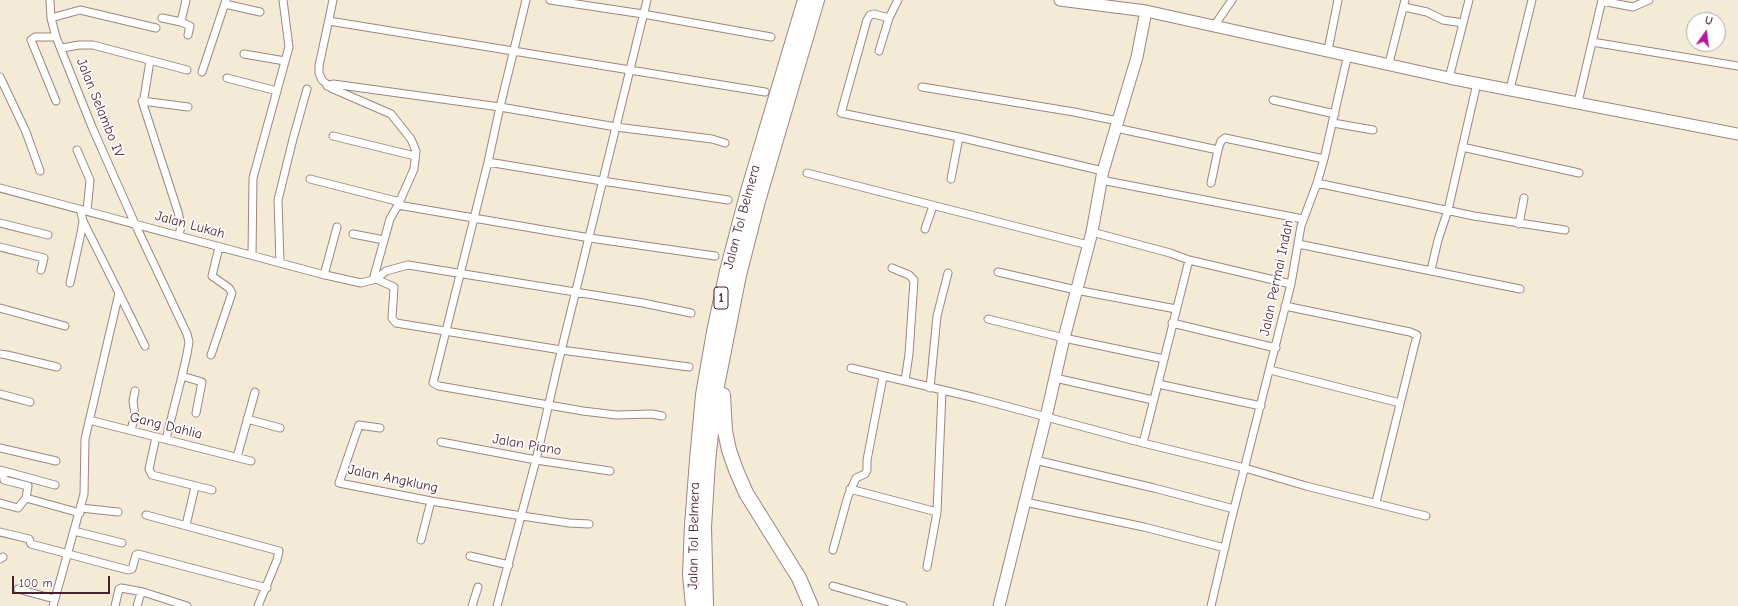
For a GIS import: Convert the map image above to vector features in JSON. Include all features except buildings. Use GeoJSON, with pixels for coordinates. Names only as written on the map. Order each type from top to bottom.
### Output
{"type":"FeatureCollection","features":[{"type":"Feature","properties":{"kind":"highway","name":"Jalan Tol Belmera"},"geometry":{"type":"LineString","coordinates":[[692,604],[690,575],[696,460],[703,395],[714,332],[727,271],[748,191],[805,0]]}},
{"type":"Feature","properties":{"kind":"highway","name":"Jalan Tol Belmera"},"geometry":{"type":"LineString","coordinates":[[706,606],[704,527],[708,462],[715,396],[726,335],[739,275],[758,201],[817,0]]}},
{"type":"Feature","properties":{"kind":"highway"},"geometry":{"type":"LineString","coordinates":[[726,335],[722,411],[729,450],[746,493],[799,578],[810,606]]}},
{"type":"Feature","properties":{"kind":"street","name":"Jalan Selambo IV"},"geometry":{"type":"LineString","coordinates":[[50,0],[51,18],[56,37],[62,48],[68,69],[135,224],[187,334],[189,342],[188,354],[166,439]]}},
{"type":"Feature","properties":{"kind":"street"},"geometry":{"type":"LineString","coordinates":[[181,22],[186,0]]}},
{"type":"Feature","properties":{"kind":"street"},"geometry":{"type":"LineString","coordinates":[[252,255],[253,178],[289,47],[283,0]]}},
{"type":"Feature","properties":{"kind":"street"},"geometry":{"type":"LineString","coordinates":[[333,0],[319,73],[322,80],[327,86],[391,114],[411,139],[416,156],[414,169],[399,204],[390,219],[374,279]]}},
{"type":"Feature","properties":{"kind":"street"},"geometry":{"type":"LineString","coordinates":[[526,0],[447,332],[433,382],[436,386],[611,415],[634,416],[652,414],[662,416]]}},
{"type":"Feature","properties":{"kind":"street"},"geometry":{"type":"LineString","coordinates":[[550,0],[643,14],[771,37]]}},
{"type":"Feature","properties":{"kind":"street"},"geometry":{"type":"LineString","coordinates":[[498,606],[536,460],[561,350],[590,238],[602,181],[647,0]]}},
{"type":"Feature","properties":{"kind":"street"},"geometry":{"type":"LineString","coordinates":[[879,51],[889,18],[898,0]]}},
{"type":"Feature","properties":{"kind":"street"},"geometry":{"type":"LineString","coordinates":[[1060,0],[1146,11],[1348,54],[1450,78],[1738,134]]}},
{"type":"Feature","properties":{"kind":"street"},"geometry":{"type":"LineString","coordinates":[[1214,26],[1232,0]]}},
{"type":"Feature","properties":{"kind":"street"},"geometry":{"type":"LineString","coordinates":[[1328,50],[1338,0]]}},
{"type":"Feature","properties":{"kind":"street"},"geometry":{"type":"LineString","coordinates":[[1450,78],[1469,0]]}},
{"type":"Feature","properties":{"kind":"street"},"geometry":{"type":"LineString","coordinates":[[1510,89],[1532,0]]}},
{"type":"Feature","properties":{"kind":"street"},"geometry":{"type":"LineString","coordinates":[[1578,102],[1602,0],[1633,7],[1650,0]]}},
{"type":"Feature","properties":{"kind":"street"},"geometry":{"type":"LineString","coordinates":[[202,72],[225,2],[260,12]]}},
{"type":"Feature","properties":{"kind":"street"},"geometry":{"type":"LineString","coordinates":[[1389,64],[1405,4],[1443,20],[1463,23]]}},
{"type":"Feature","properties":{"kind":"street"},"geometry":{"type":"LineString","coordinates":[[51,18],[80,10],[156,28]]}},
{"type":"Feature","properties":{"kind":"street"},"geometry":{"type":"LineString","coordinates":[[1001,606],[1064,338],[1092,232],[1102,176],[1137,57],[1146,11]]}},
{"type":"Feature","properties":{"kind":"street"},"geometry":{"type":"LineString","coordinates":[[889,18],[874,14],[870,15],[867,20],[841,113],[959,137],[1102,176],[1303,219]]}},
{"type":"Feature","properties":{"kind":"street"},"geometry":{"type":"LineString","coordinates":[[162,18],[181,22],[190,26],[188,35]]}},
{"type":"Feature","properties":{"kind":"street"},"geometry":{"type":"LineString","coordinates":[[330,21],[764,92]]}},
{"type":"Feature","properties":{"kind":"street"},"geometry":{"type":"LineString","coordinates":[[56,37],[34,37],[31,40],[56,101]]}},
{"type":"Feature","properties":{"kind":"street"},"geometry":{"type":"LineString","coordinates":[[1592,42],[1738,66]]}},
{"type":"Feature","properties":{"kind":"street"},"geometry":{"type":"LineString","coordinates":[[62,48],[79,45],[93,45],[187,70]]}},
{"type":"Feature","properties":{"kind":"street"},"geometry":{"type":"LineString","coordinates":[[244,54],[285,61]]}},
{"type":"Feature","properties":{"kind":"street","name":"Jalan Permai Indah"},"geometry":{"type":"LineString","coordinates":[[1211,606],[1234,509],[1276,348],[1291,284],[1303,219],[1317,183],[1324,159],[1348,54]]}},
{"type":"Feature","properties":{"kind":"street"},"geometry":{"type":"LineString","coordinates":[[150,61],[142,101],[178,212],[181,225],[179,236]]}},
{"type":"Feature","properties":{"kind":"street"},"geometry":{"type":"LineString","coordinates":[[227,78],[277,91]]}},
{"type":"Feature","properties":{"kind":"street"},"geometry":{"type":"LineString","coordinates":[[1,80],[26,132],[40,171]]}},
{"type":"Feature","properties":{"kind":"street"},"geometry":{"type":"LineString","coordinates":[[1431,270],[1438,240],[1448,210],[1477,83]]}},
{"type":"Feature","properties":{"kind":"street"},"geometry":{"type":"LineString","coordinates":[[327,86],[333,84],[500,107],[616,127],[712,139],[725,143]]}},
{"type":"Feature","properties":{"kind":"street"},"geometry":{"type":"LineString","coordinates":[[922,87],[1074,112],[1117,125],[1218,150]]}},
{"type":"Feature","properties":{"kind":"street"},"geometry":{"type":"LineString","coordinates":[[280,263],[278,200],[307,89]]}},
{"type":"Feature","properties":{"kind":"street"},"geometry":{"type":"LineString","coordinates":[[1273,100],[1335,114]]}},
{"type":"Feature","properties":{"kind":"street"},"geometry":{"type":"LineString","coordinates":[[142,101],[188,106]]}},
{"type":"Feature","properties":{"kind":"street"},"geometry":{"type":"LineString","coordinates":[[1333,123],[1372,130]]}},
{"type":"Feature","properties":{"kind":"street"},"geometry":{"type":"LineString","coordinates":[[333,136],[416,156]]}},
{"type":"Feature","properties":{"kind":"street"},"geometry":{"type":"LineString","coordinates":[[952,178],[959,137]]}},
{"type":"Feature","properties":{"kind":"street"},"geometry":{"type":"LineString","coordinates":[[1210,183],[1221,141],[1225,138],[1324,159]]}},
{"type":"Feature","properties":{"kind":"street"},"geometry":{"type":"LineString","coordinates":[[1462,147],[1579,173]]}},
{"type":"Feature","properties":{"kind":"street"},"geometry":{"type":"LineString","coordinates":[[70,283],[82,233],[84,210],[90,180],[78,150]]}},
{"type":"Feature","properties":{"kind":"street"},"geometry":{"type":"LineString","coordinates":[[488,162],[728,200]]}},
{"type":"Feature","properties":{"kind":"street"},"geometry":{"type":"LineString","coordinates":[[807,173],[1088,245]]}},
{"type":"Feature","properties":{"kind":"street"},"geometry":{"type":"LineString","coordinates":[[310,179],[399,204],[474,219],[715,256]]}},
{"type":"Feature","properties":{"kind":"street"},"geometry":{"type":"LineString","coordinates":[[1317,183],[1519,224],[1565,230]]}},
{"type":"Feature","properties":{"kind":"street","name":"Jalan Lukah"},"geometry":{"type":"LineString","coordinates":[[0,188],[324,275],[361,283],[374,279]]}},
{"type":"Feature","properties":{"kind":"street"},"geometry":{"type":"LineString","coordinates":[[1519,224],[1524,198]]}},
{"type":"Feature","properties":{"kind":"street"},"geometry":{"type":"LineString","coordinates":[[925,229],[932,206]]}},
{"type":"Feature","properties":{"kind":"street"},"geometry":{"type":"LineString","coordinates":[[83,221],[145,346]]}},
{"type":"Feature","properties":{"kind":"street"},"geometry":{"type":"LineString","coordinates":[[0,223],[48,235]]}},
{"type":"Feature","properties":{"kind":"street"},"geometry":{"type":"LineString","coordinates":[[324,275],[337,227]]}},
{"type":"Feature","properties":{"kind":"street"},"geometry":{"type":"LineString","coordinates":[[1092,232],[1170,253],[1189,260],[1291,284]]}},
{"type":"Feature","properties":{"kind":"street"},"geometry":{"type":"LineString","coordinates":[[353,234],[384,240]]}},
{"type":"Feature","properties":{"kind":"street"},"geometry":{"type":"LineString","coordinates":[[1298,244],[1520,289]]}},
{"type":"Feature","properties":{"kind":"street"},"geometry":{"type":"LineString","coordinates":[[0,247],[44,258],[41,270]]}},
{"type":"Feature","properties":{"kind":"street"},"geometry":{"type":"LineString","coordinates":[[211,355],[232,293],[229,288],[212,276],[219,247]]}},
{"type":"Feature","properties":{"kind":"street"},"geometry":{"type":"LineString","coordinates":[[1143,443],[1189,260]]}},
{"type":"Feature","properties":{"kind":"street"},"geometry":{"type":"LineString","coordinates":[[374,279],[386,271],[408,265],[690,313]]}},
{"type":"Feature","properties":{"kind":"street"},"geometry":{"type":"LineString","coordinates":[[892,268],[909,275],[914,280],[909,354],[905,381]]}},
{"type":"Feature","properties":{"kind":"street"},"geometry":{"type":"LineString","coordinates":[[998,272],[1076,290],[1176,309]]}},
{"type":"Feature","properties":{"kind":"street"},"geometry":{"type":"LineString","coordinates":[[930,388],[937,316],[948,273]]}},
{"type":"Feature","properties":{"kind":"street"},"geometry":{"type":"LineString","coordinates":[[374,279],[394,288],[392,318],[394,321],[447,332],[561,350],[689,367]]}},
{"type":"Feature","properties":{"kind":"street"},"geometry":{"type":"LineString","coordinates":[[18,589],[54,603],[84,494],[85,439],[119,293]]}},
{"type":"Feature","properties":{"kind":"street"},"geometry":{"type":"LineString","coordinates":[[1285,306],[1415,333],[1417,338],[1376,502]]}},
{"type":"Feature","properties":{"kind":"street"},"geometry":{"type":"LineString","coordinates":[[0,308],[64,326]]}},
{"type":"Feature","properties":{"kind":"street"},"geometry":{"type":"LineString","coordinates":[[988,320],[1164,359]]}},
{"type":"Feature","properties":{"kind":"street"},"geometry":{"type":"LineString","coordinates":[[1172,323],[1276,348]]}},
{"type":"Feature","properties":{"kind":"street"},"geometry":{"type":"LineString","coordinates":[[0,354],[57,367]]}},
{"type":"Feature","properties":{"kind":"street"},"geometry":{"type":"LineString","coordinates":[[851,368],[1046,416],[1143,443],[1245,468],[1306,486],[1376,502],[1426,516]]}},
{"type":"Feature","properties":{"kind":"street"},"geometry":{"type":"LineString","coordinates":[[1270,370],[1400,403]]}},
{"type":"Feature","properties":{"kind":"street"},"geometry":{"type":"LineString","coordinates":[[182,376],[202,382],[196,413]]}},
{"type":"Feature","properties":{"kind":"street"},"geometry":{"type":"LineString","coordinates":[[833,550],[850,489],[856,478],[865,474],[867,470],[868,453],[883,377]]}},
{"type":"Feature","properties":{"kind":"street"},"geometry":{"type":"LineString","coordinates":[[1055,378],[1153,400]]}},
{"type":"Feature","properties":{"kind":"street"},"geometry":{"type":"LineString","coordinates":[[1158,384],[1261,406]]}},
{"type":"Feature","properties":{"kind":"street"},"geometry":{"type":"LineString","coordinates":[[131,430],[135,414],[133,401],[135,391]]}},
{"type":"Feature","properties":{"kind":"street"},"geometry":{"type":"LineString","coordinates":[[927,567],[937,512],[942,391]]}},
{"type":"Feature","properties":{"kind":"street"},"geometry":{"type":"LineString","coordinates":[[237,457],[255,392]]}},
{"type":"Feature","properties":{"kind":"street"},"geometry":{"type":"LineString","coordinates":[[0,394],[30,402]]}},
{"type":"Feature","properties":{"kind":"street"},"geometry":{"type":"LineString","coordinates":[[247,419],[280,428]]}},
{"type":"Feature","properties":{"kind":"street","name":"Gang Dahlia"},"geometry":{"type":"LineString","coordinates":[[89,420],[251,461]]}},
{"type":"Feature","properties":{"kind":"street","name":"Jalan Angklung"},"geometry":{"type":"LineString","coordinates":[[380,428],[361,424],[358,426],[340,483],[431,501],[522,516],[569,523],[589,524]]}},
{"type":"Feature","properties":{"kind":"street"},"geometry":{"type":"LineString","coordinates":[[156,437],[149,468],[152,475],[195,487],[212,490]]}},
{"type":"Feature","properties":{"kind":"street","name":"Jalan Piano"},"geometry":{"type":"LineString","coordinates":[[441,442],[536,460],[610,471]]}},
{"type":"Feature","properties":{"kind":"street"},"geometry":{"type":"LineString","coordinates":[[0,448],[56,461]]}},
{"type":"Feature","properties":{"kind":"street"},"geometry":{"type":"LineString","coordinates":[[1035,460],[1154,488],[1234,509]]}},
{"type":"Feature","properties":{"kind":"street"},"geometry":{"type":"LineString","coordinates":[[1,471],[55,485]]}},
{"type":"Feature","properties":{"kind":"street"},"geometry":{"type":"LineString","coordinates":[[0,503],[18,508],[26,498],[28,486],[4,480],[1,471]]}},
{"type":"Feature","properties":{"kind":"street"},"geometry":{"type":"LineString","coordinates":[[186,525],[195,487]]}},
{"type":"Feature","properties":{"kind":"street"},"geometry":{"type":"LineString","coordinates":[[850,489],[937,512]]}},
{"type":"Feature","properties":{"kind":"street"},"geometry":{"type":"LineString","coordinates":[[26,498],[80,510],[118,512]]}},
{"type":"Feature","properties":{"kind":"street"},"geometry":{"type":"LineString","coordinates":[[422,540],[431,501]]}},
{"type":"Feature","properties":{"kind":"street"},"geometry":{"type":"LineString","coordinates":[[1025,502],[1144,527],[1225,548]]}},
{"type":"Feature","properties":{"kind":"street"},"geometry":{"type":"LineString","coordinates":[[146,515],[279,551],[267,588],[258,606]]}},
{"type":"Feature","properties":{"kind":"street"},"geometry":{"type":"LineString","coordinates":[[74,531],[122,542]]}},
{"type":"Feature","properties":{"kind":"street"},"geometry":{"type":"LineString","coordinates":[[0,532],[29,539],[31,544],[131,570],[136,555],[138,554],[267,588]]}},
{"type":"Feature","properties":{"kind":"street"},"geometry":{"type":"LineString","coordinates":[[470,556],[508,565]]}},
{"type":"Feature","properties":{"kind":"street"},"geometry":{"type":"LineString","coordinates":[[833,586],[903,606]]}},
{"type":"Feature","properties":{"kind":"street"},"geometry":{"type":"LineString","coordinates":[[472,606],[478,587]]}},
{"type":"Feature","properties":{"kind":"street"},"geometry":{"type":"LineString","coordinates":[[115,606],[120,588],[187,606]]}},
{"type":"Feature","properties":{"kind":"street"},"geometry":{"type":"LineString","coordinates":[[137,606],[141,593]]}}]}
